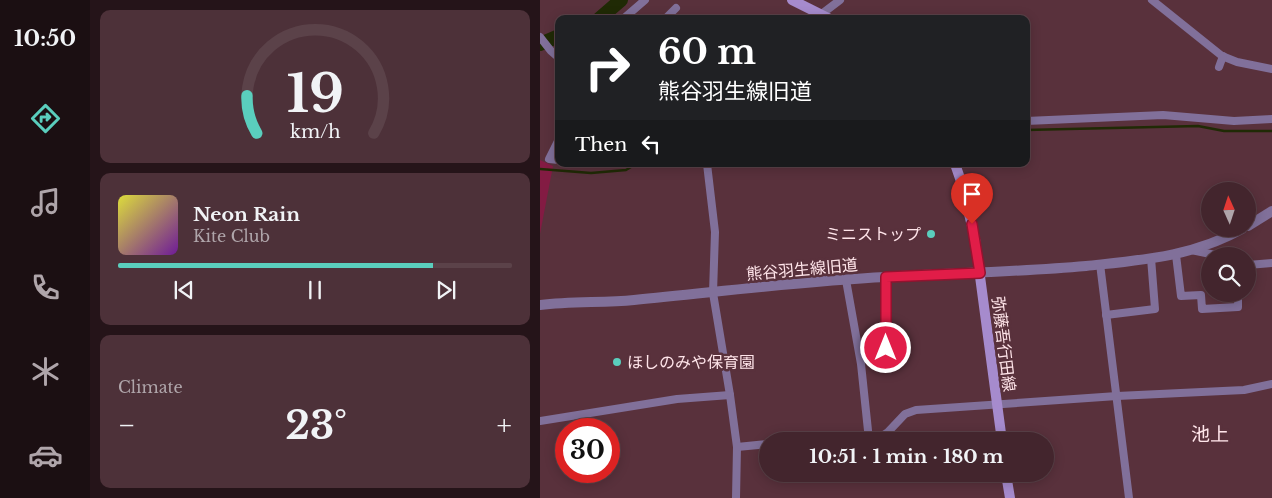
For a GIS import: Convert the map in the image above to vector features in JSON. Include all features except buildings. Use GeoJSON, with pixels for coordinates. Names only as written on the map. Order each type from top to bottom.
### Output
{"type":"FeatureCollection","features":[{"type":"Feature","properties":{"kind":"main road"},"geometry":{"type":"LineString","coordinates":[[792,0],[818,15]]}},
{"type":"Feature","properties":{"kind":"main road","name":"弥藤吾行田線"},"geometry":{"type":"LineString","coordinates":[[956,167],[969,210],[980,273],[1001,432]]}},
{"type":"Feature","properties":{"kind":"main road"},"geometry":{"type":"LineString","coordinates":[[1007,482],[1010,498]]}},
{"type":"Feature","properties":{"kind":"street"},"geometry":{"type":"LineString","coordinates":[[628,15],[645,0]]}},
{"type":"Feature","properties":{"kind":"street"},"geometry":{"type":"LineString","coordinates":[[824,15],[840,0]]}},
{"type":"Feature","properties":{"kind":"street"},"geometry":{"type":"LineString","coordinates":[[1152,0],[1223,56],[1237,62],[1272,69]]}},
{"type":"Feature","properties":{"kind":"street"},"geometry":{"type":"LineString","coordinates":[[669,15],[676,8]]}},
{"type":"Feature","properties":{"kind":"street"},"geometry":{"type":"LineString","coordinates":[[540,37],[555,54]]}},
{"type":"Feature","properties":{"kind":"street"},"geometry":{"type":"LineString","coordinates":[[1219,66],[1223,56]]}},
{"type":"Feature","properties":{"kind":"street"},"geometry":{"type":"LineString","coordinates":[[1030,122],[1163,115],[1234,121],[1272,119]]}},
{"type":"Feature","properties":{"kind":"street"},"geometry":{"type":"LineString","coordinates":[[555,147],[549,160],[555,160]]}},
{"type":"Feature","properties":{"kind":"street"},"geometry":{"type":"LineString","coordinates":[[707,167],[715,232],[713,293],[737,447],[736,498]]}},
{"type":"Feature","properties":{"kind":"street"},"geometry":{"type":"LineString","coordinates":[[1256,221],[1272,211]]}},
{"type":"Feature","properties":{"kind":"street","name":"熊谷羽生線旧道"},"geometry":{"type":"LineString","coordinates":[[540,305],[606,302],[886,277],[980,273],[1100,264],[1176,255],[1220,238]]}},
{"type":"Feature","properties":{"kind":"street"},"geometry":{"type":"LineString","coordinates":[[1191,250],[1201,252]]}},
{"type":"Feature","properties":{"kind":"street"},"geometry":{"type":"LineString","coordinates":[[1176,255],[1181,296],[1201,295]]}},
{"type":"Feature","properties":{"kind":"street"},"geometry":{"type":"LineString","coordinates":[[1106,315],[1155,309],[1151,258]]}},
{"type":"Feature","properties":{"kind":"street"},"geometry":{"type":"LineString","coordinates":[[1256,264],[1272,263]]}},
{"type":"Feature","properties":{"kind":"street"},"geometry":{"type":"LineString","coordinates":[[1100,264],[1129,498]]}},
{"type":"Feature","properties":{"kind":"street"},"geometry":{"type":"LineString","coordinates":[[886,277],[886,348]]}},
{"type":"Feature","properties":{"kind":"street"},"geometry":{"type":"LineString","coordinates":[[846,280],[862,364],[868,432]]}},
{"type":"Feature","properties":{"kind":"street"},"geometry":{"type":"LineString","coordinates":[[1202,302],[1202,309],[1238,307],[1238,302]]}},
{"type":"Feature","properties":{"kind":"street"},"geometry":{"type":"LineString","coordinates":[[888,432],[905,414],[916,410],[1117,396],[1244,390],[1272,384]]}},
{"type":"Feature","properties":{"kind":"street"},"geometry":{"type":"LineString","coordinates":[[540,421],[677,399],[730,395]]}},
{"type":"Feature","properties":{"kind":"street"},"geometry":{"type":"LineString","coordinates":[[737,447],[759,445]]}},
{"type":"Feature","properties":{"kind":"shaded area"},"geometry":{"type":"Polygon","coordinates":[[[540,160],[553,166],[540,234],[540,160]]]}},
{"type":"Feature","properties":{"kind":"waterway"},"geometry":{"type":"LineString","coordinates":[[604,15],[621,0]]}},
{"type":"Feature","properties":{"kind":"waterway"},"geometry":{"type":"LineString","coordinates":[[540,44],[555,38]]}},
{"type":"Feature","properties":{"kind":"waterway"},"geometry":{"type":"LineString","coordinates":[[1030,130],[1198,126],[1224,131],[1272,131]]}},
{"type":"Feature","properties":{"kind":"waterway"},"geometry":{"type":"LineString","coordinates":[[540,169],[591,173],[626,170],[631,167]]}},
{"type":"Feature","properties":{"kind":"place","name":"ミニストップ"},"geometry":{"type":"Point","coordinates":[931,234]}},
{"type":"Feature","properties":{"kind":"place","name":"ほしのみや保育園"},"geometry":{"type":"Point","coordinates":[617,362]}},
{"type":"Feature","properties":{"kind":"district","name":"池上"},"geometry":{"type":"Point","coordinates":[1210,434]}},
{"type":"Feature","properties":{"kind":"route"},"geometry":{"type":"LineString","coordinates":[[886,348],[886,277],[980,273],[972,224]]}}]}
